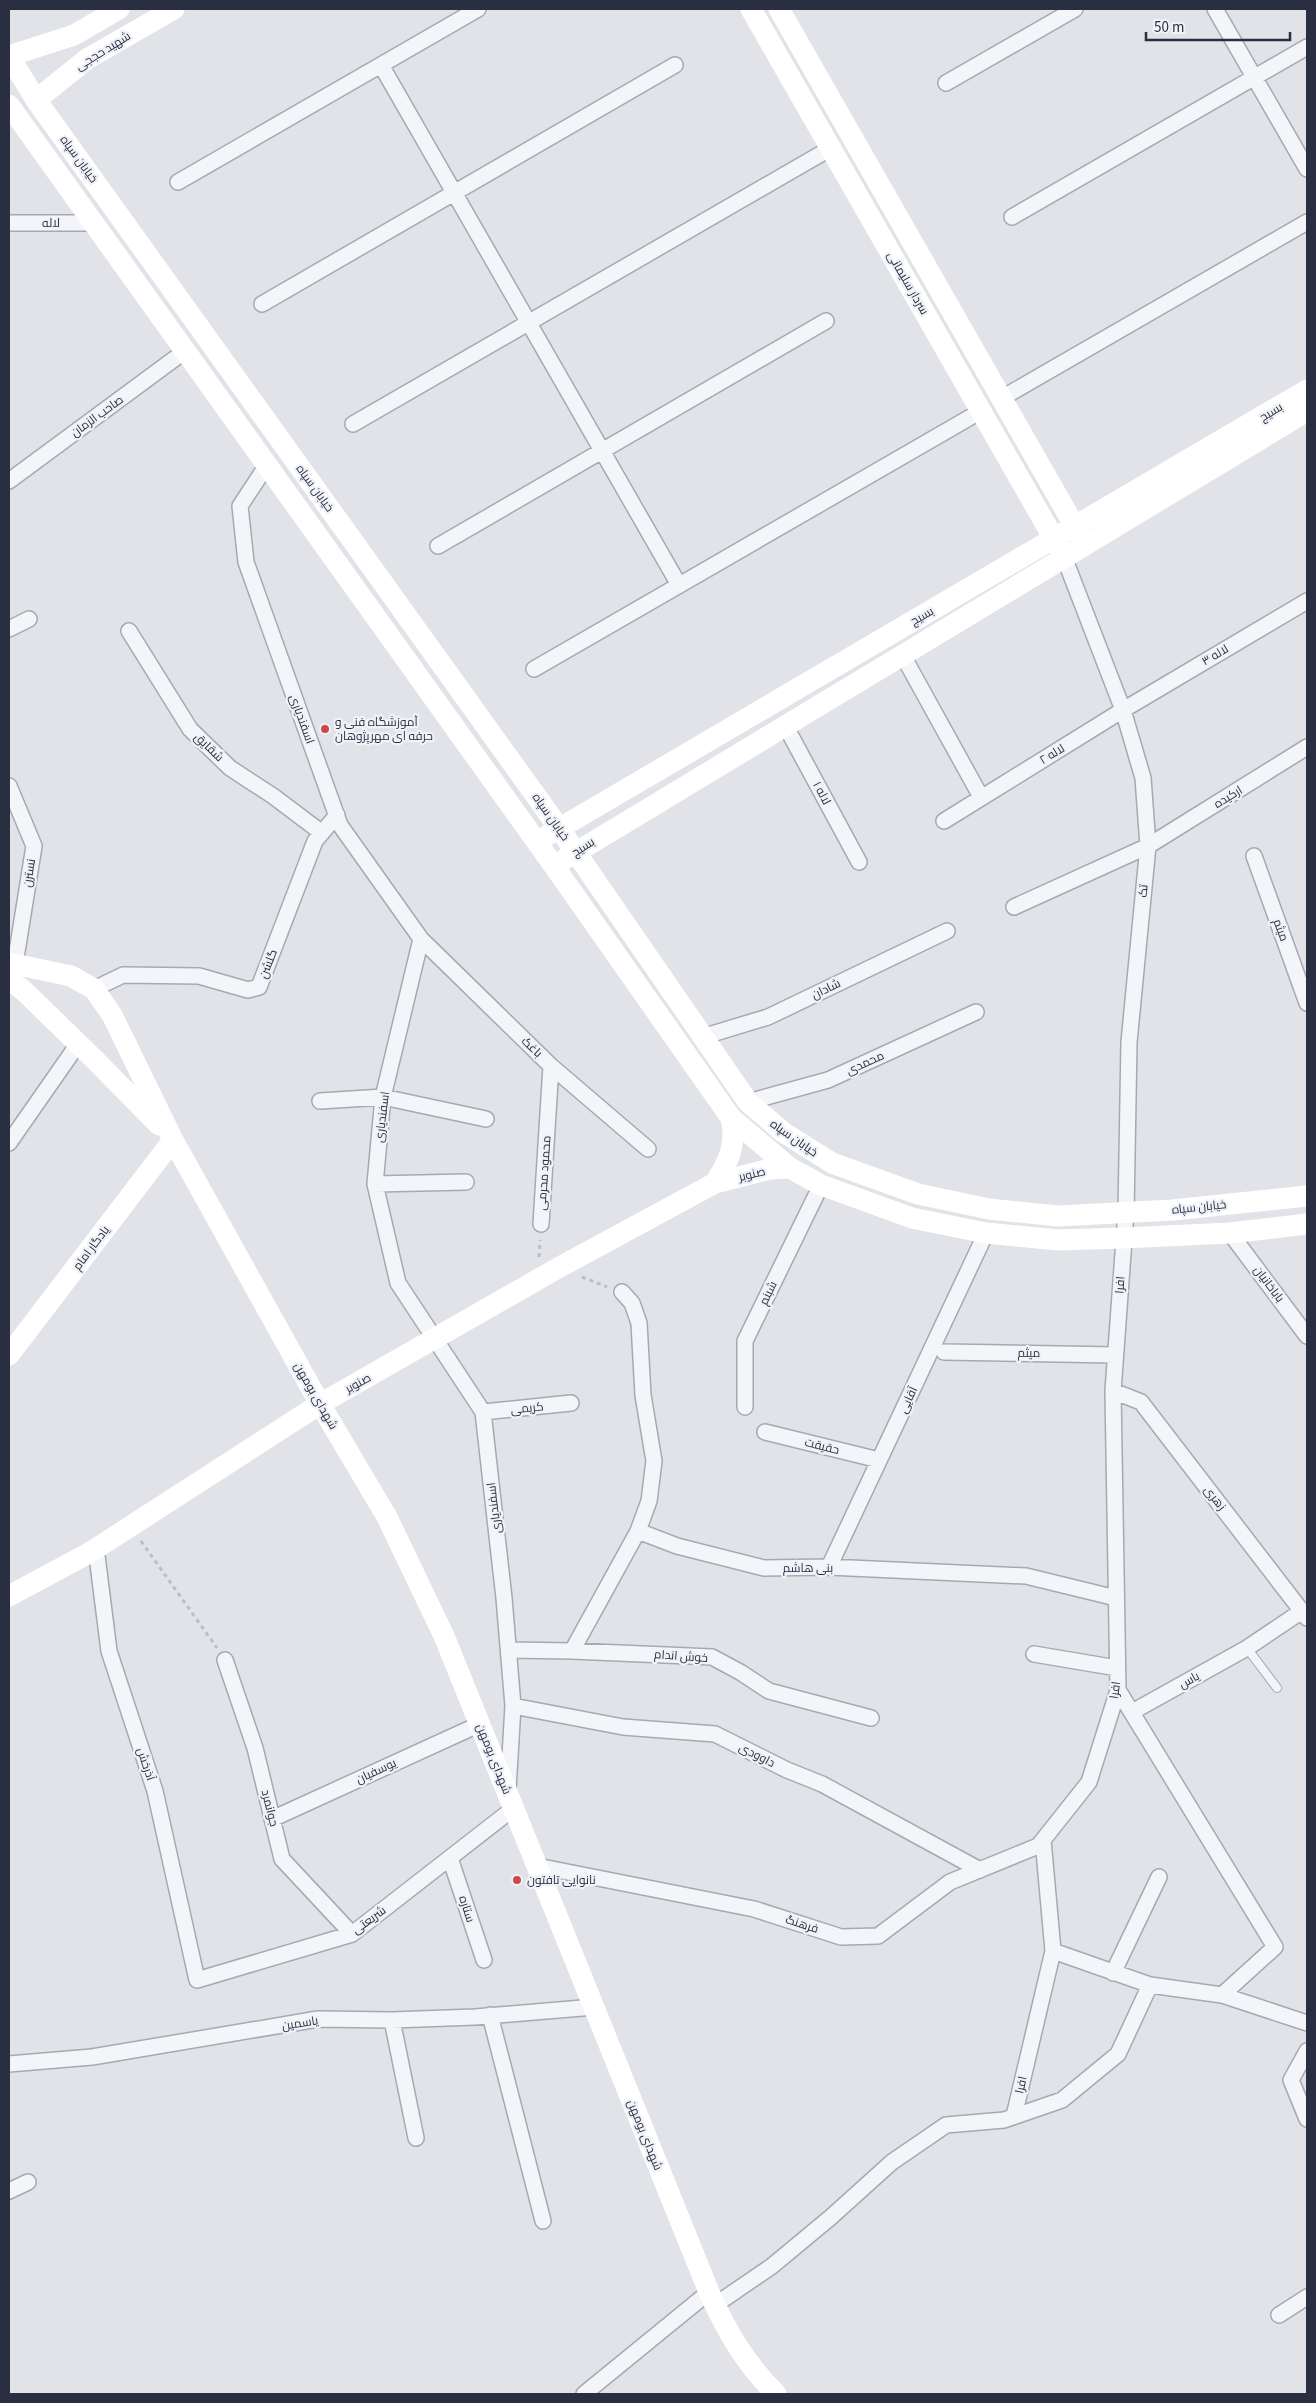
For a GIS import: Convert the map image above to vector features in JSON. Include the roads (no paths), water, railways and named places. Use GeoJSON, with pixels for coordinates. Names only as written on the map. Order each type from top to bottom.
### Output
{"type":"FeatureCollection","features":[{"type":"Feature","properties":{"kind":"street"},"geometry":{"type":"LineString","coordinates":[[9,56],[74,35],[119,9]]}},
{"type":"Feature","properties":{"kind":"street","name":"شهید حججی"},"geometry":{"type":"LineString","coordinates":[[36,100],[87,59],[174,9]]}},
{"type":"Feature","properties":{"kind":"street"},"geometry":{"type":"LineString","coordinates":[[178,182],[478,9]]}},
{"type":"Feature","properties":{"kind":"street","name":"سردار سلیمانی"},"geometry":{"type":"LineString","coordinates":[[751,9],[1059,548]]}},
{"type":"Feature","properties":{"kind":"street","name":"سردار سلیمانی"},"geometry":{"type":"LineString","coordinates":[[779,9],[1080,536]]}},
{"type":"Feature","properties":{"kind":"street"},"geometry":{"type":"LineString","coordinates":[[946,83],[1075,9]]}},
{"type":"Feature","properties":{"kind":"street"},"geometry":{"type":"LineString","coordinates":[[1216,9],[1307,169]]}},
{"type":"Feature","properties":{"kind":"street"},"geometry":{"type":"LineString","coordinates":[[74,35],[70,42],[72,51],[77,58],[87,59]]}},
{"type":"Feature","properties":{"kind":"street"},"geometry":{"type":"LineString","coordinates":[[1012,218],[1307,46]]}},
{"type":"Feature","properties":{"kind":"street","name":"خیابان سپاه"},"geometry":{"type":"LineString","coordinates":[[9,56],[36,100],[559,828],[748,1102],[783,1132],[832,1164],[918,1194],[989,1209],[1058,1216],[1173,1210],[1307,1196]]}},
{"type":"Feature","properties":{"kind":"street"},"geometry":{"type":"LineString","coordinates":[[381,65],[679,585]]}},
{"type":"Feature","properties":{"kind":"street"},"geometry":{"type":"LineString","coordinates":[[262,304],[675,65]]}},
{"type":"Feature","properties":{"kind":"street","name":"خیابان سپاه"},"geometry":{"type":"LineString","coordinates":[[9,105],[554,866],[731,1118],[790,1168],[821,1186],[912,1218],[986,1233],[1058,1240],[1230,1233],[1307,1224]]}},
{"type":"Feature","properties":{"kind":"street"},"geometry":{"type":"LineString","coordinates":[[353,424],[831,148]]}},
{"type":"Feature","properties":{"kind":"street"},"geometry":{"type":"LineString","coordinates":[[1002,398],[1307,222]]}},
{"type":"Feature","properties":{"kind":"street","name":"لاله"},"geometry":{"type":"LineString","coordinates":[[9,223],[94,223]]}},
{"type":"Feature","properties":{"kind":"street"},"geometry":{"type":"LineString","coordinates":[[438,546],[826,322]]}},
{"type":"Feature","properties":{"kind":"street","name":"صاحب الزمان"},"geometry":{"type":"LineString","coordinates":[[9,481],[185,351]]}},
{"type":"Feature","properties":{"kind":"street","name":"بسیج"},"geometry":{"type":"LineString","coordinates":[[1080,536],[1307,390]]}},
{"type":"Feature","properties":{"kind":"street"},"geometry":{"type":"LineString","coordinates":[[534,669],[981,411]]}},
{"type":"Feature","properties":{"kind":"street","name":"بسیج"},"geometry":{"type":"LineString","coordinates":[[536,842],[1080,536],[1307,411]]}},
{"type":"Feature","properties":{"kind":"street","name":"اسفندیاری"},"geometry":{"type":"LineString","coordinates":[[267,465],[240,506],[246,562],[340,825],[421,938],[384,1097],[375,1184],[398,1283],[483,1412],[509,1650],[513,1706],[511,1801]]}},
{"type":"Feature","properties":{"kind":"street","name":"بسیج"},"geometry":{"type":"LineString","coordinates":[[554,866],[902,654],[1059,548]]}},
{"type":"Feature","properties":{"kind":"street","name":"تک"},"geometry":{"type":"LineString","coordinates":[[1059,548],[1123,710],[1143,778],[1148,846],[1129,1042],[1126,1212],[1123,1238]]}},
{"type":"Feature","properties":{"kind":"street","name":"لاله ۳"},"geometry":{"type":"LineString","coordinates":[[1123,710],[1307,600]]}},
{"type":"Feature","properties":{"kind":"street"},"geometry":{"type":"LineString","coordinates":[[9,629],[28,619]]}},
{"type":"Feature","properties":{"kind":"street","name":"شقایق"},"geometry":{"type":"LineString","coordinates":[[129,631],[190,729],[230,768],[273,796],[322,833]]}},
{"type":"Feature","properties":{"kind":"street"},"geometry":{"type":"LineString","coordinates":[[902,654],[981,798]]}},
{"type":"Feature","properties":{"kind":"street","name":"لاله ۲"},"geometry":{"type":"LineString","coordinates":[[944,821],[1123,710]]}},
{"type":"Feature","properties":{"kind":"street","name":"لاله ۱"},"geometry":{"type":"LineString","coordinates":[[785,724],[859,862]]}},
{"type":"Feature","properties":{"kind":"street","name":"ارکیده"},"geometry":{"type":"LineString","coordinates":[[1014,908],[1148,846],[1307,747]]}},
{"type":"Feature","properties":{"kind":"street","name":"نسترن"},"geometry":{"type":"LineString","coordinates":[[9,786],[34,846],[11,969]]}},
{"type":"Feature","properties":{"kind":"street","name":"گلشن"},"geometry":{"type":"LineString","coordinates":[[94,989],[123,975],[199,976],[248,990],[260,987],[315,841],[337,815]]}},
{"type":"Feature","properties":{"kind":"street","name":"میثم"},"geometry":{"type":"LineString","coordinates":[[1254,856],[1307,1003]]}},
{"type":"Feature","properties":{"kind":"street","name":"شادان"},"geometry":{"type":"LineString","coordinates":[[702,1037],[768,1017],[947,931]]}},
{"type":"Feature","properties":{"kind":"street","name":"باغک"},"geometry":{"type":"LineString","coordinates":[[421,938],[552,1066],[648,1149]]}},
{"type":"Feature","properties":{"kind":"street"},"geometry":{"type":"LineString","coordinates":[[11,969],[71,976],[94,989],[112,1015],[173,1140]]}},
{"type":"Feature","properties":{"kind":"street"},"geometry":{"type":"LineString","coordinates":[[11,969],[23,990],[173,1140]]}},
{"type":"Feature","properties":{"kind":"street","name":"محمدی"},"geometry":{"type":"LineString","coordinates":[[748,1102],[828,1080],[976,1012]]}},
{"type":"Feature","properties":{"kind":"street"},"geometry":{"type":"LineString","coordinates":[[9,1143],[78,1044]]}},
{"type":"Feature","properties":{"kind":"street","name":"محمود محرمی"},"geometry":{"type":"LineString","coordinates":[[541,1224],[552,1066]]}},
{"type":"Feature","properties":{"kind":"street"},"geometry":{"type":"LineString","coordinates":[[320,1101],[384,1097],[486,1119]]}},
{"type":"Feature","properties":{"kind":"street","name":"صنوبر"},"geometry":{"type":"LineString","coordinates":[[715,1183],[732,1153],[734,1132],[731,1118]]}},
{"type":"Feature","properties":{"kind":"street","name":"یادگار امام"},"geometry":{"type":"LineString","coordinates":[[9,1355],[173,1140]]}},
{"type":"Feature","properties":{"kind":"street","name":"شهدای بومهن"},"geometry":{"type":"LineString","coordinates":[[173,1140],[320,1404],[387,1517],[444,1636],[712,2298],[729,2336],[757,2376],[776,2394]]}},
{"type":"Feature","properties":{"kind":"street","name":"صنوبر"},"geometry":{"type":"LineString","coordinates":[[9,1596],[96,1548],[320,1404],[558,1268],[715,1183],[762,1171],[790,1168]]}},
{"type":"Feature","properties":{"kind":"street"},"geometry":{"type":"LineString","coordinates":[[375,1184],[466,1182]]}},
{"type":"Feature","properties":{"kind":"street","name":"شبنم"},"geometry":{"type":"LineString","coordinates":[[745,1407],[745,1341],[821,1186]]}},
{"type":"Feature","properties":{"kind":"street","name":"آقایی"},"geometry":{"type":"LineString","coordinates":[[829,1567],[986,1233]]}},
{"type":"Feature","properties":{"kind":"street","name":"باباخانیان"},"geometry":{"type":"LineString","coordinates":[[1230,1233],[1307,1336]]}},
{"type":"Feature","properties":{"kind":"street","name":"افرا"},"geometry":{"type":"LineString","coordinates":[[1014,2116],[1053,1951],[1043,1840],[1089,1782],[1118,1690],[1112,1391],[1123,1238]]}},
{"type":"Feature","properties":{"kind":"street"},"geometry":{"type":"LineString","coordinates":[[572,1651],[638,1531],[649,1502],[654,1461],[642,1395],[639,1323],[632,1303],[622,1292]]}},
{"type":"Feature","properties":{"kind":"street","name":"میثم"},"geometry":{"type":"LineString","coordinates":[[944,1352],[1115,1355]]}},
{"type":"Feature","properties":{"kind":"street","name":"زهری"},"geometry":{"type":"LineString","coordinates":[[1112,1391],[1141,1402],[1305,1615]]}},
{"type":"Feature","properties":{"kind":"street","name":"کریمی"},"geometry":{"type":"LineString","coordinates":[[483,1412],[571,1403]]}},
{"type":"Feature","properties":{"kind":"street","name":"حقیقت"},"geometry":{"type":"LineString","coordinates":[[765,1432],[879,1460]]}},
{"type":"Feature","properties":{"kind":"street","name":"بنی هاشم"},"geometry":{"type":"LineString","coordinates":[[638,1531],[677,1546],[764,1568],[829,1567],[1026,1576],[1116,1598]]}},
{"type":"Feature","properties":{"kind":"street","name":"آذرخش"},"geometry":{"type":"LineString","coordinates":[[96,1548],[109,1651],[155,1790],[197,1980]]}},
{"type":"Feature","properties":{"kind":"street","name":"یاس"},"geometry":{"type":"LineString","coordinates":[[1132,1712],[1305,1615]]}},
{"type":"Feature","properties":{"kind":"street","name":"خوش اندام"},"geometry":{"type":"LineString","coordinates":[[509,1650],[712,1657],[769,1691],[871,1718]]}},
{"type":"Feature","properties":{"kind":"street"},"geometry":{"type":"LineString","coordinates":[[1034,1654],[1118,1668]]}},
{"type":"Feature","properties":{"kind":"street","name":"جوانمرد"},"geometry":{"type":"LineString","coordinates":[[225,1660],[255,1748],[282,1859],[352,1934]]}},
{"type":"Feature","properties":{"kind":"street"},"geometry":{"type":"LineString","coordinates":[[1118,1690],[1275,1947],[1222,1995]]}},
{"type":"Feature","properties":{"kind":"street","name":"داوودی"},"geometry":{"type":"LineString","coordinates":[[513,1706],[623,1727],[715,1734],[787,1770],[822,1784],[980,1870]]}},
{"type":"Feature","properties":{"kind":"street","name":"یوسفیان"},"geometry":{"type":"LineString","coordinates":[[272,1819],[480,1724]]}},
{"type":"Feature","properties":{"kind":"street","name":"شریعتی"},"geometry":{"type":"LineString","coordinates":[[197,1980],[352,1934],[450,1858],[511,1801]]}},
{"type":"Feature","properties":{"kind":"street","name":"فرهنگ"},"geometry":{"type":"LineString","coordinates":[[537,1866],[754,1909],[841,1937],[878,1936],[950,1882],[1038,1846],[1043,1840]]}},
{"type":"Feature","properties":{"kind":"street","name":"ستاره"},"geometry":{"type":"LineString","coordinates":[[450,1858],[484,1960]]}},
{"type":"Feature","properties":{"kind":"street"},"geometry":{"type":"LineString","coordinates":[[1112,1973],[1159,1877]]}},
{"type":"Feature","properties":{"kind":"street"},"geometry":{"type":"LineString","coordinates":[[1053,1951],[1150,1985],[1222,1995],[1307,2023]]}},
{"type":"Feature","properties":{"kind":"street"},"geometry":{"type":"LineString","coordinates":[[584,2394],[712,2298],[772,2266],[831,2217],[892,2162],[946,2125],[1004,2120],[1062,2100],[1118,2054],[1150,1985]]}},
{"type":"Feature","properties":{"kind":"street","name":"یاسمین"},"geometry":{"type":"LineString","coordinates":[[9,2064],[92,2057],[318,2019],[392,2020],[594,2007]]}},
{"type":"Feature","properties":{"kind":"street"},"geometry":{"type":"LineString","coordinates":[[490,2015],[543,2221]]}},
{"type":"Feature","properties":{"kind":"street"},"geometry":{"type":"LineString","coordinates":[[392,2020],[416,2138]]}},
{"type":"Feature","properties":{"kind":"street"},"geometry":{"type":"LineString","coordinates":[[1307,2051],[1291,2080],[1307,2119]]}},
{"type":"Feature","properties":{"kind":"street"},"geometry":{"type":"LineString","coordinates":[[9,2191],[28,2182]]}},
{"type":"Feature","properties":{"kind":"street"},"geometry":{"type":"LineString","coordinates":[[1279,2314],[1307,2297]]}},
{"type":"Feature","properties":{"kind":"lane"},"geometry":{"type":"LineString","coordinates":[[1247,1648],[1277,1688]]}},
{"type":"Feature","properties":{"kind":"place","name":"آموزشگاه فنی و حرفه ای مهرپژوهان"},"geometry":{"type":"Point","coordinates":[325,729]}},
{"type":"Feature","properties":{"kind":"place","name":"نانوایی تافتون"},"geometry":{"type":"Point","coordinates":[517,1880]}}]}
